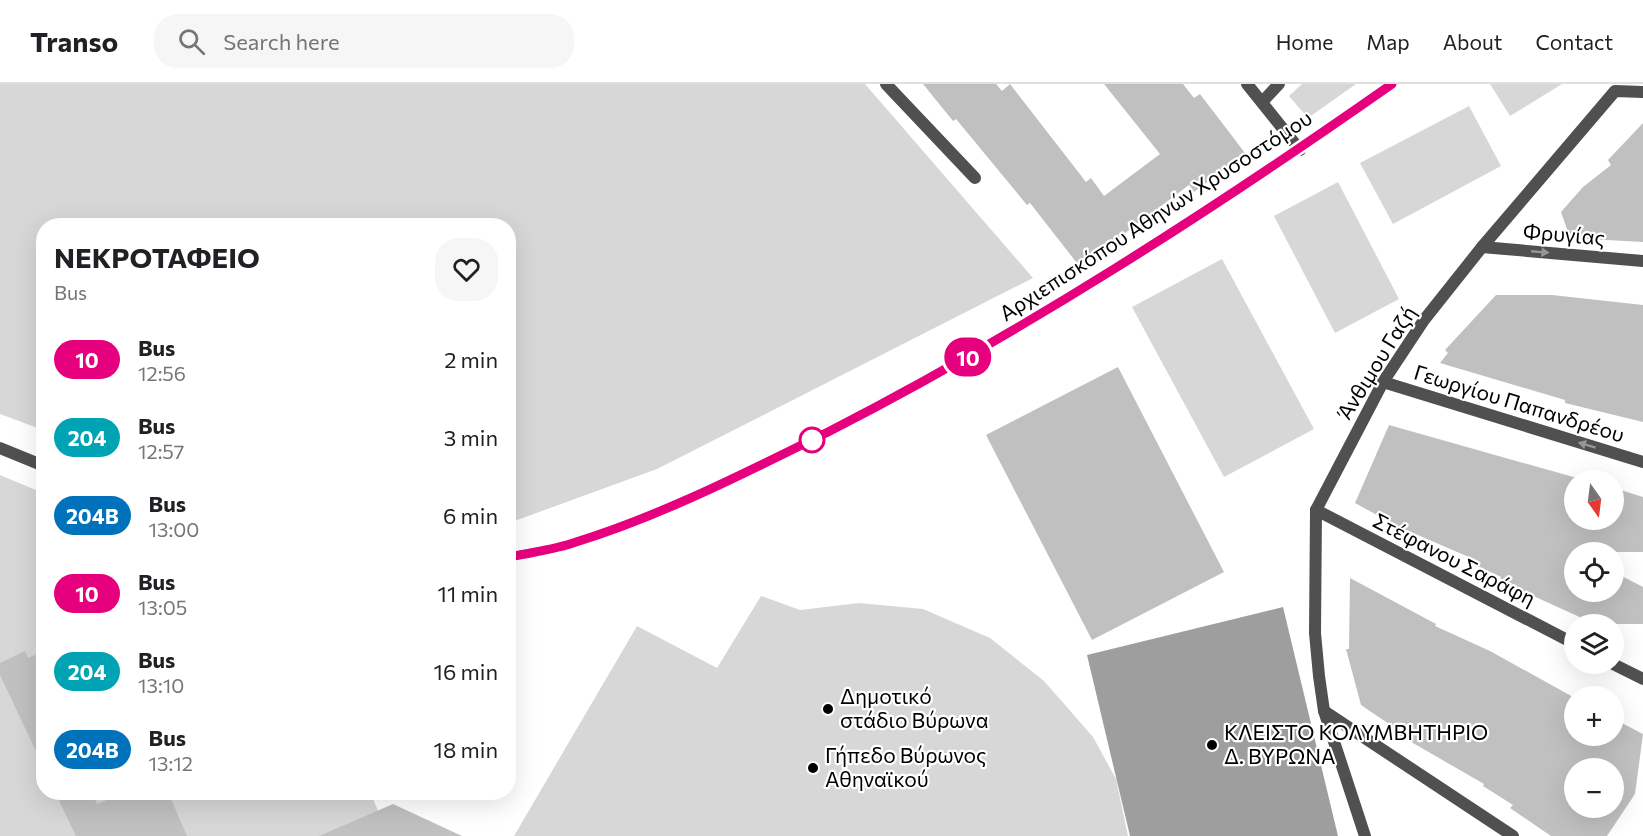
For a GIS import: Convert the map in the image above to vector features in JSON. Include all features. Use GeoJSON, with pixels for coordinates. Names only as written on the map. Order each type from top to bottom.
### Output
{"type":"FeatureCollection","features":[{"type":"Feature","properties":{"kind":"street"},"geometry":{"type":"LineString","coordinates":[[886,84],[975,178]]}},
{"type":"Feature","properties":{"kind":"street"},"geometry":{"type":"LineString","coordinates":[[1247,84],[1300,150]]}},
{"type":"Feature","properties":{"kind":"street"},"geometry":{"type":"LineString","coordinates":[[1262,102],[1279,84]]}},
{"type":"Feature","properties":{"kind":"street","name":"Αρχιεπισκόπου Αθηνών Χρυσοστόμου"},"geometry":{"type":"LineString","coordinates":[[516,555],[571,544],[650,516],[788,452],[906,392],[1079,293],[1300,150],[1392,84]]}},
{"type":"Feature","properties":{"kind":"street","name":"Άνθιμου Γαζή"},"geometry":{"type":"LineString","coordinates":[[1365,836],[1324,711],[1315,633],[1316,510],[1383,382],[1424,320],[1482,247],[1615,91],[1643,92]]}},
{"type":"Feature","properties":{"kind":"street","name":"Φρυγίας"},"geometry":{"type":"LineString","coordinates":[[1482,247],[1643,261]]}},
{"type":"Feature","properties":{"kind":"street","name":"Γεωργίου Παπανδρέου"},"geometry":{"type":"LineString","coordinates":[[1383,382],[1643,462]]}},
{"type":"Feature","properties":{"kind":"street"},"geometry":{"type":"LineString","coordinates":[[0,448],[36,463]]}},
{"type":"Feature","properties":{"kind":"street","name":"Στέφανου Σαράφη"},"geometry":{"type":"LineString","coordinates":[[1316,510],[1564,638]]}},
{"type":"Feature","properties":{"kind":"street"},"geometry":{"type":"LineString","coordinates":[[1624,670],[1643,679]]}},
{"type":"Feature","properties":{"kind":"street"},"geometry":{"type":"LineString","coordinates":[[1324,711],[1513,836]]}},
{"type":"Feature","properties":{"kind":"shaded area"},"geometry":{"type":"Polygon","coordinates":[[[0,84],[865,84],[1033,278],[657,469],[516,520],[516,218],[36,218],[36,427],[0,414],[0,84]]]}},
{"type":"Feature","properties":{"kind":"shaded area"},"geometry":{"type":"Polygon","coordinates":[[[1302,84],[1356,84],[1308,118],[1289,96],[1302,84]]]}},
{"type":"Feature","properties":{"kind":"shaded area"},"geometry":{"type":"Polygon","coordinates":[[[1490,84],[1562,84],[1510,116],[1490,84]]]}},
{"type":"Feature","properties":{"kind":"shaded area"},"geometry":{"type":"Polygon","coordinates":[[[1469,106],[1501,166],[1393,224],[1360,163],[1469,106]]]}},
{"type":"Feature","properties":{"kind":"shaded area"},"geometry":{"type":"Polygon","coordinates":[[[1338,182],[1399,299],[1335,333],[1274,216],[1338,182]]]}},
{"type":"Feature","properties":{"kind":"shaded area"},"geometry":{"type":"Polygon","coordinates":[[[1222,259],[1314,429],[1224,477],[1132,307],[1222,259]]]}},
{"type":"Feature","properties":{"kind":"shaded area"},"geometry":{"type":"Polygon","coordinates":[[[0,475],[36,490],[36,800],[373,800],[389,836],[0,836],[0,475]]]}},
{"type":"Feature","properties":{"kind":"shaded area","name":"Δημοτικό στάδιο Βύρωνα"},"geometry":{"type":"Polygon","coordinates":[[[761,596],[800,610],[859,603],[923,609],[990,638],[1044,681],[1093,737],[1116,779],[1128,836],[514,836],[637,626],[717,668],[761,596]]]}},
{"type":"Feature","properties":{"kind":"shaded area","name":"ΚΛΕΙΣΤΟ ΚΟΛΥΜΒΗΤΗΡΙΟ Δ. ΒΥΡΩΝΑ"},"geometry":{"type":"Polygon","coordinates":[[[1283,607],[1338,836],[1130,836],[1087,655],[1283,607]]]}},
{"type":"Feature","properties":{"kind":"building"},"geometry":{"type":"Polygon","coordinates":[[[923,84],[996,84],[1002,91],[1010,84],[1086,182],[1091,178],[1104,196],[1160,154],[1104,84],[1183,84],[1194,98],[1200,94],[1245,153],[1194,192],[1189,185],[1080,267],[1030,203],[1027,205],[956,119],[953,121],[923,84]]]}},
{"type":"Feature","properties":{"kind":"building"},"geometry":{"type":"Polygon","coordinates":[[[1643,123],[1643,242],[1570,238],[1561,212],[1583,187],[1611,165],[1608,160],[1643,123]]]}},
{"type":"Feature","properties":{"kind":"building"},"geometry":{"type":"Polygon","coordinates":[[[1496,295],[1552,295],[1643,305],[1643,422],[1565,403],[1565,400],[1440,363],[1448,353],[1445,350],[1496,295]]]}},
{"type":"Feature","properties":{"kind":"building"},"geometry":{"type":"Polygon","coordinates":[[[1118,367],[1224,572],[1092,640],[986,435],[1118,367]]]}},
{"type":"Feature","properties":{"kind":"building"},"geometry":{"type":"Polygon","coordinates":[[[1389,425],[1564,474],[1564,530],[1624,530],[1624,491],[1643,497],[1643,552],[1624,552],[1624,542],[1564,542],[1564,602],[1624,602],[1624,577],[1643,587],[1643,624],[1624,624],[1624,614],[1573,614],[1500,581],[1501,577],[1469,562],[1471,558],[1397,526],[1355,503],[1389,425]]]}},
{"type":"Feature","properties":{"kind":"building"},"geometry":{"type":"Polygon","coordinates":[[[1350,578],[1436,624],[1435,626],[1490,651],[1564,692],[1564,746],[1624,746],[1624,724],[1643,734],[1635,794],[1624,810],[1624,758],[1564,758],[1564,818],[1619,818],[1607,836],[1551,836],[1510,808],[1513,805],[1483,786],[1484,784],[1387,728],[1389,724],[1361,705],[1346,649],[1349,649],[1350,578]]]}},
{"type":"Feature","properties":{"kind":"building"},"geometry":{"type":"Polygon","coordinates":[[[25,651],[28,658],[36,654],[36,751],[0,675],[0,663],[25,651]]]}},
{"type":"Feature","properties":{"kind":"building"},"geometry":{"type":"Polygon","coordinates":[[[59,800],[95,800],[97,804],[107,800],[171,800],[187,836],[76,836],[59,800]]]}},
{"type":"Feature","properties":{"kind":"building"},"geometry":{"type":"Polygon","coordinates":[[[393,804],[462,836],[319,836],[393,804]]]}},
{"type":"Feature","properties":{"kind":"bus line","name":"10"},"geometry":{"type":"LineString","coordinates":[[516,555],[571,544],[650,516],[788,452],[906,392],[1086,288],[1300,150],[1392,84]]}},
{"type":"Feature","properties":{"kind":"place","name":"Δημοτικό στάδιο Βύρωνα"},"geometry":{"type":"Point","coordinates":[828,709]}},
{"type":"Feature","properties":{"kind":"place","name":"ΚΛΕΙΣΤΟ ΚΟΛΥΜΒΗΤΗΡΙΟ Δ. ΒΥΡΩΝΑ"},"geometry":{"type":"Point","coordinates":[1212,745]}},
{"type":"Feature","properties":{"kind":"place","name":"Γήπεδο Βύρωνος Αθηναϊκού"},"geometry":{"type":"Point","coordinates":[813,768]}}]}
